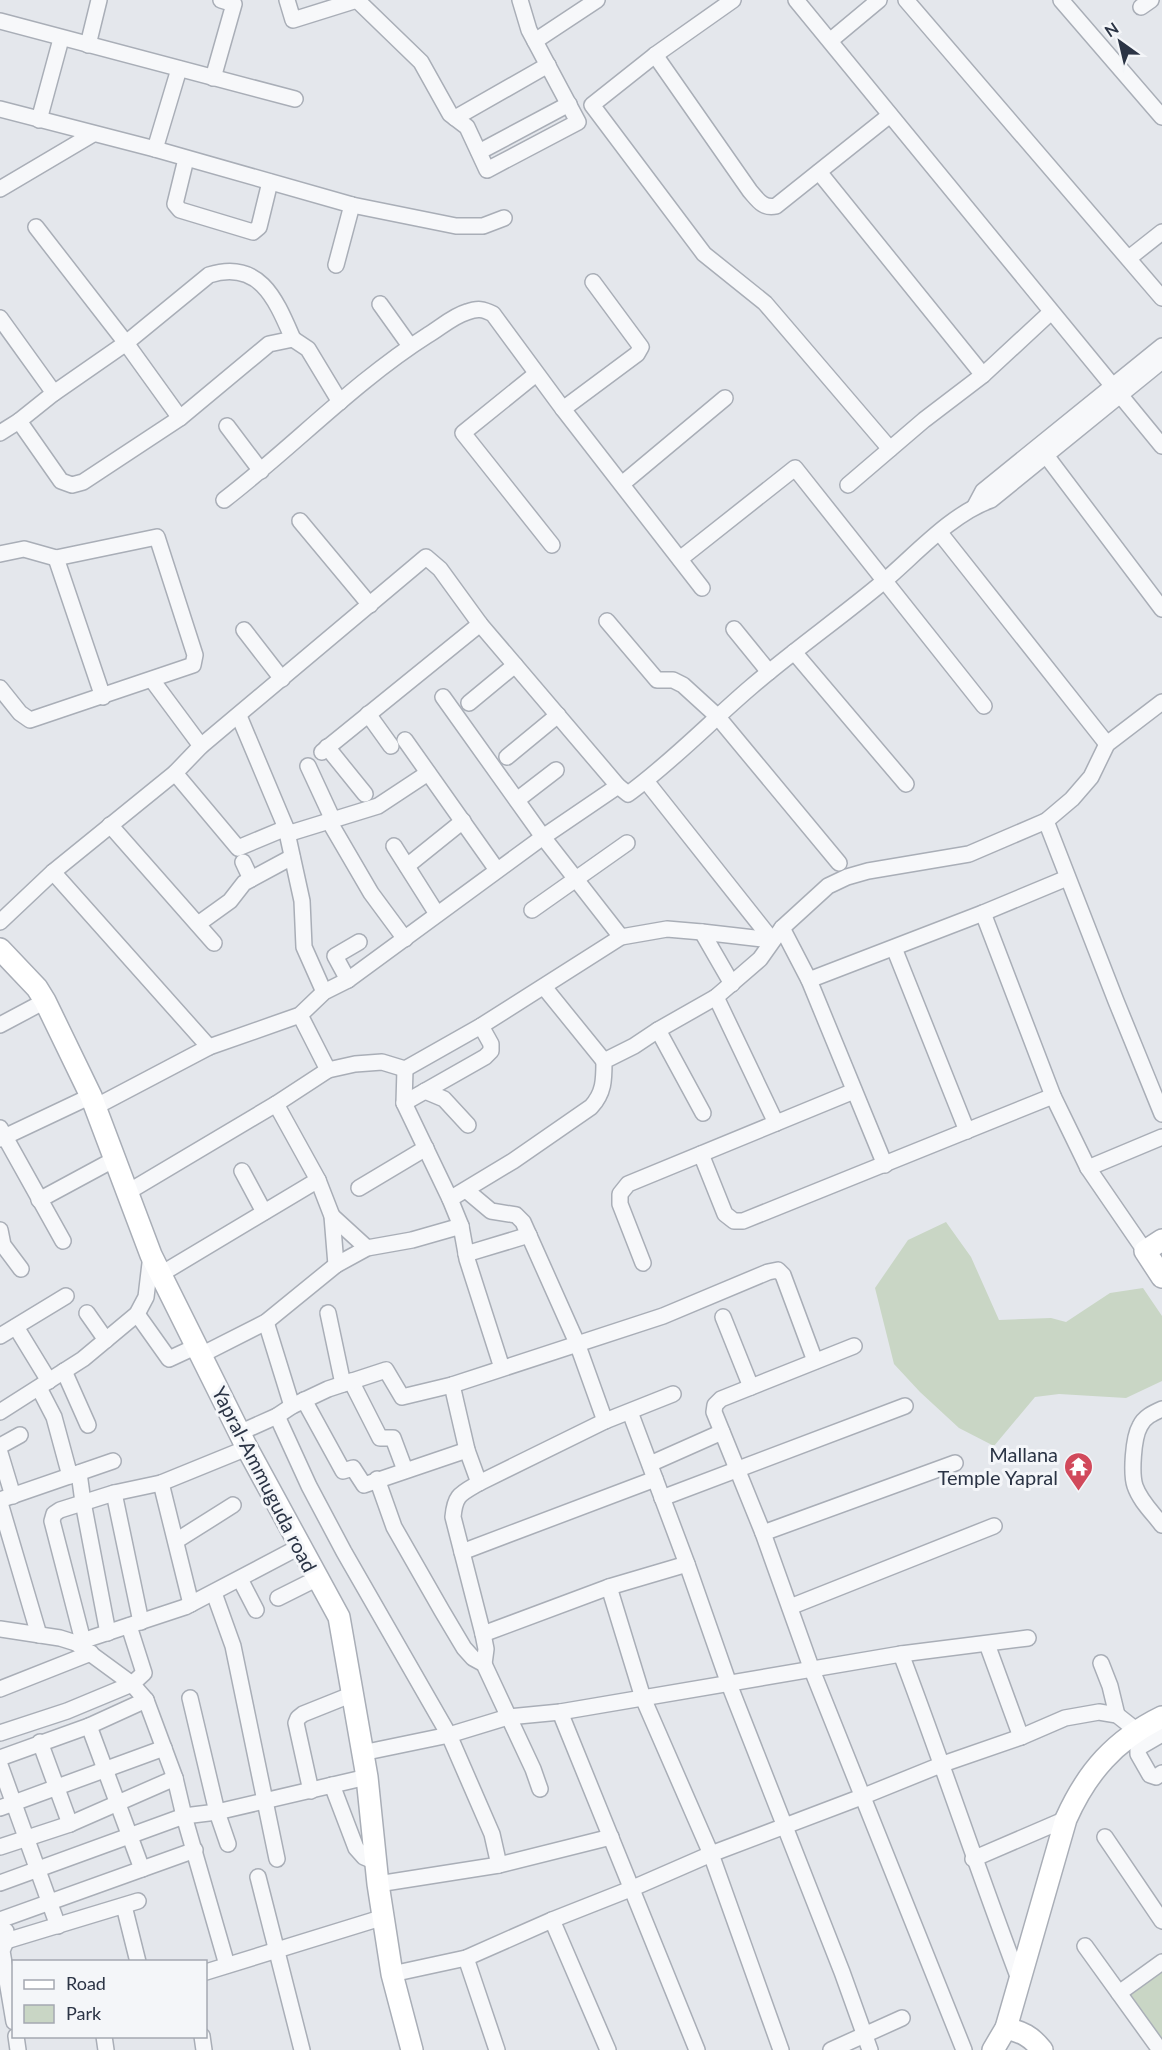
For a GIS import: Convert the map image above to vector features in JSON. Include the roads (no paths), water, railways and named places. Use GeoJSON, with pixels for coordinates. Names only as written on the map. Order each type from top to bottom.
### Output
{"type":"FeatureCollection","features":[{"type":"Feature","properties":{"kind":"main road","name":"Yapral-Ammuguda road"},"geometry":{"type":"LineString","coordinates":[[0,949],[38,988],[45,1001],[93,1101],[156,1265],[243,1440],[301,1546],[316,1579],[339,1617],[367,1777],[378,1884],[392,1974],[412,2050]]}},
{"type":"Feature","properties":{"kind":"main road"},"geometry":{"type":"LineString","coordinates":[[1153,1246],[1161,1275]]}},
{"type":"Feature","properties":{"kind":"main road"},"geometry":{"type":"LineString","coordinates":[[993,2050],[1006,2028],[1066,1819],[1076,1797],[1090,1774],[1115,1747],[1151,1729]]}},
{"type":"Feature","properties":{"kind":"main road"},"geometry":{"type":"LineString","coordinates":[[1006,2028],[1027,2034],[1042,2050]]}},
{"type":"Feature","properties":{"kind":"street"},"geometry":{"type":"LineString","coordinates":[[88,45],[99,0]]}},
{"type":"Feature","properties":{"kind":"street"},"geometry":{"type":"LineString","coordinates":[[213,78],[234,4],[222,0]]}},
{"type":"Feature","properties":{"kind":"street"},"geometry":{"type":"LineString","coordinates":[[287,0],[293,20],[357,0],[421,62],[450,114],[467,127],[487,170],[578,122],[529,30],[520,0]]}},
{"type":"Feature","properties":{"kind":"street"},"geometry":{"type":"LineString","coordinates":[[535,41],[597,0]]}},
{"type":"Feature","properties":{"kind":"street"},"geometry":{"type":"LineString","coordinates":[[796,0],[1162,446]]}},
{"type":"Feature","properties":{"kind":"street"},"geometry":{"type":"LineString","coordinates":[[831,40],[879,0]]}},
{"type":"Feature","properties":{"kind":"street"},"geometry":{"type":"LineString","coordinates":[[906,0],[1162,298]]}},
{"type":"Feature","properties":{"kind":"street"},"geometry":{"type":"LineString","coordinates":[[1061,0],[1162,117]]}},
{"type":"Feature","properties":{"kind":"street"},"geometry":{"type":"LineString","coordinates":[[723,3],[592,105],[704,254],[765,303],[890,449]]}},
{"type":"Feature","properties":{"kind":"street"},"geometry":{"type":"LineString","coordinates":[[0,21],[61,39],[295,99]]}},
{"type":"Feature","properties":{"kind":"street"},"geometry":{"type":"LineString","coordinates":[[39,120],[61,39]]}},
{"type":"Feature","properties":{"kind":"street"},"geometry":{"type":"LineString","coordinates":[[656,56],[750,191],[769,208],[776,206],[890,115]]}},
{"type":"Feature","properties":{"kind":"street"},"geometry":{"type":"LineString","coordinates":[[455,118],[548,65]]}},
{"type":"Feature","properties":{"kind":"street"},"geometry":{"type":"LineString","coordinates":[[155,149],[179,69]]}},
{"type":"Feature","properties":{"kind":"street"},"geometry":{"type":"LineString","coordinates":[[0,109],[155,149],[352,205],[456,226],[483,226],[504,218]]}},
{"type":"Feature","properties":{"kind":"street"},"geometry":{"type":"LineString","coordinates":[[0,189],[93,134]]}},
{"type":"Feature","properties":{"kind":"street"},"geometry":{"type":"LineString","coordinates":[[186,159],[176,204],[180,210],[253,232],[259,227],[270,182]]}},
{"type":"Feature","properties":{"kind":"street"},"geometry":{"type":"LineString","coordinates":[[819,172],[983,375]]}},
{"type":"Feature","properties":{"kind":"street"},"geometry":{"type":"LineString","coordinates":[[336,265],[352,205]]}},
{"type":"Feature","properties":{"kind":"street"},"geometry":{"type":"LineString","coordinates":[[36,227],[126,343],[180,418]]}},
{"type":"Feature","properties":{"kind":"street"},"geometry":{"type":"LineString","coordinates":[[1129,258],[1162,232]]}},
{"type":"Feature","properties":{"kind":"street"},"geometry":{"type":"LineString","coordinates":[[0,433],[126,343],[209,275],[224,271],[236,271],[257,278],[278,305],[293,339],[308,349],[340,402]]}},
{"type":"Feature","properties":{"kind":"street"},"geometry":{"type":"LineString","coordinates":[[563,409],[638,354],[641,347],[593,282]]}},
{"type":"Feature","properties":{"kind":"street"},"geometry":{"type":"LineString","coordinates":[[380,304],[410,346]]}},
{"type":"Feature","properties":{"kind":"street"},"geometry":{"type":"LineString","coordinates":[[224,500],[410,346],[465,312],[481,309],[493,314],[536,374],[702,588]]}},
{"type":"Feature","properties":{"kind":"street"},"geometry":{"type":"LineString","coordinates":[[848,485],[983,375],[1051,312]]}},
{"type":"Feature","properties":{"kind":"street"},"geometry":{"type":"LineString","coordinates":[[0,318],[54,393]]}},
{"type":"Feature","properties":{"kind":"street"},"geometry":{"type":"LineString","coordinates":[[19,421],[61,481],[72,485],[83,482],[180,418],[269,344],[293,339]]}},
{"type":"Feature","properties":{"kind":"street"},"geometry":{"type":"LineString","coordinates":[[0,922],[53,872],[175,772],[201,746],[426,557],[440,569],[480,624],[618,786],[628,794],[646,781],[717,716],[794,651],[884,581],[940,532],[975,506],[991,500],[1045,454],[1162,346]]}},
{"type":"Feature","properties":{"kind":"street"},"geometry":{"type":"LineString","coordinates":[[975,506],[982,491],[1117,389],[1162,361]]}},
{"type":"Feature","properties":{"kind":"street"},"geometry":{"type":"LineString","coordinates":[[536,374],[463,433],[552,545]]}},
{"type":"Feature","properties":{"kind":"street"},"geometry":{"type":"LineString","coordinates":[[622,484],[725,398]]}},
{"type":"Feature","properties":{"kind":"street"},"geometry":{"type":"LineString","coordinates":[[226,426],[261,471]]}},
{"type":"Feature","properties":{"kind":"street"},"geometry":{"type":"LineString","coordinates":[[1045,454],[1162,609]]}},
{"type":"Feature","properties":{"kind":"street"},"geometry":{"type":"LineString","coordinates":[[680,559],[795,468],[984,706]]}},
{"type":"Feature","properties":{"kind":"street"},"geometry":{"type":"LineString","coordinates":[[300,521],[370,605]]}},
{"type":"Feature","properties":{"kind":"street"},"geometry":{"type":"LineString","coordinates":[[940,532],[1107,744]]}},
{"type":"Feature","properties":{"kind":"street"},"geometry":{"type":"LineString","coordinates":[[0,555],[24,549],[56,558],[157,537],[195,655],[193,665],[30,720],[20,713],[0,688]]}},
{"type":"Feature","properties":{"kind":"street"},"geometry":{"type":"LineString","coordinates":[[56,558],[103,697]]}},
{"type":"Feature","properties":{"kind":"street"},"geometry":{"type":"LineString","coordinates":[[608,621],[657,680],[673,680],[683,685],[717,716],[839,863]]}},
{"type":"Feature","properties":{"kind":"street"},"geometry":{"type":"LineString","coordinates":[[365,794],[324,750],[480,624]]}},
{"type":"Feature","properties":{"kind":"street"},"geometry":{"type":"LineString","coordinates":[[734,629],[769,672]]}},
{"type":"Feature","properties":{"kind":"street"},"geometry":{"type":"LineString","coordinates":[[244,630],[282,679]]}},
{"type":"Feature","properties":{"kind":"street"},"geometry":{"type":"LineString","coordinates":[[794,651],[906,784]]}},
{"type":"Feature","properties":{"kind":"street"},"geometry":{"type":"LineString","coordinates":[[468,703],[515,665]]}},
{"type":"Feature","properties":{"kind":"street"},"geometry":{"type":"LineString","coordinates":[[152,680],[201,746]]}},
{"type":"Feature","properties":{"kind":"street"},"geometry":{"type":"LineString","coordinates":[[443,697],[543,837],[621,937]]}},
{"type":"Feature","properties":{"kind":"street"},"geometry":{"type":"LineString","coordinates":[[604,1061],[634,1046],[716,997],[760,959],[777,934],[828,886],[847,877],[969,854],[1046,821],[1072,799],[1091,777],[1107,744],[1162,703]]}},
{"type":"Feature","properties":{"kind":"street"},"geometry":{"type":"LineString","coordinates":[[368,714],[391,746]]}},
{"type":"Feature","properties":{"kind":"street"},"geometry":{"type":"LineString","coordinates":[[507,757],[558,715]]}},
{"type":"Feature","properties":{"kind":"street"},"geometry":{"type":"LineString","coordinates":[[239,716],[286,831],[302,901],[304,947],[324,992]]}},
{"type":"Feature","properties":{"kind":"street"},"geometry":{"type":"LineString","coordinates":[[405,740],[497,870]]}},
{"type":"Feature","properties":{"kind":"street"},"geometry":{"type":"LineString","coordinates":[[309,766],[331,820],[365,883],[405,939]]}},
{"type":"Feature","properties":{"kind":"street"},"geometry":{"type":"LineString","coordinates":[[517,800],[556,770]]}},
{"type":"Feature","properties":{"kind":"street"},"geometry":{"type":"LineString","coordinates":[[175,772],[238,848],[286,831],[378,806],[428,773]]}},
{"type":"Feature","properties":{"kind":"street"},"geometry":{"type":"LineString","coordinates":[[646,781],[777,934],[809,980],[885,1165]]}},
{"type":"Feature","properties":{"kind":"street"},"geometry":{"type":"LineString","coordinates":[[63,1241],[1,1134],[93,1101],[209,1047],[300,1015],[324,992],[348,980],[497,870],[618,786]]}},
{"type":"Feature","properties":{"kind":"street"},"geometry":{"type":"LineString","coordinates":[[407,866],[463,821]]}},
{"type":"Feature","properties":{"kind":"street"},"geometry":{"type":"LineString","coordinates":[[1046,821],[1162,1114]]}},
{"type":"Feature","properties":{"kind":"street"},"geometry":{"type":"LineString","coordinates":[[110,825],[214,943]]}},
{"type":"Feature","properties":{"kind":"street"},"geometry":{"type":"LineString","coordinates":[[532,910],[627,843]]}},
{"type":"Feature","properties":{"kind":"street"},"geometry":{"type":"LineString","coordinates":[[394,846],[437,914]]}},
{"type":"Feature","properties":{"kind":"street"},"geometry":{"type":"LineString","coordinates":[[198,924],[230,901],[244,883],[292,857]]}},
{"type":"Feature","properties":{"kind":"street"},"geometry":{"type":"LineString","coordinates":[[243,862],[251,879]]}},
{"type":"Feature","properties":{"kind":"street"},"geometry":{"type":"LineString","coordinates":[[53,872],[209,1047]]}},
{"type":"Feature","properties":{"kind":"street"},"geometry":{"type":"LineString","coordinates":[[809,980],[1067,878]]}},
{"type":"Feature","properties":{"kind":"street"},"geometry":{"type":"LineString","coordinates":[[983,913],[1053,1096],[1088,1168],[1153,1246]]}},
{"type":"Feature","properties":{"kind":"street"},"geometry":{"type":"LineString","coordinates":[[128,1192],[276,1104],[328,1070],[355,1064],[382,1062],[405,1069],[481,1026],[621,937],[667,929],[777,934]]}},
{"type":"Feature","properties":{"kind":"street"},"geometry":{"type":"LineString","coordinates":[[702,932],[732,984]]}},
{"type":"Feature","properties":{"kind":"street"},"geometry":{"type":"LineString","coordinates":[[348,980],[335,956],[359,942]]}},
{"type":"Feature","properties":{"kind":"street"},"geometry":{"type":"LineString","coordinates":[[894,948],[967,1131]]}},
{"type":"Feature","properties":{"kind":"street"},"geometry":{"type":"LineString","coordinates":[[450,1198],[513,1161],[591,1107],[599,1098],[604,1083],[604,1061],[544,987]]}},
{"type":"Feature","properties":{"kind":"street"},"geometry":{"type":"LineString","coordinates":[[716,997],[776,1123]]}},
{"type":"Feature","properties":{"kind":"street"},"geometry":{"type":"LineString","coordinates":[[0,1025],[45,1001]]}},
{"type":"Feature","properties":{"kind":"street"},"geometry":{"type":"LineString","coordinates":[[300,1015],[328,1070]]}},
{"type":"Feature","properties":{"kind":"street"},"geometry":{"type":"LineString","coordinates":[[404,1103],[485,1057],[491,1051],[491,1044],[481,1026]]}},
{"type":"Feature","properties":{"kind":"street"},"geometry":{"type":"LineString","coordinates":[[658,1030],[702,1113]]}},
{"type":"Feature","properties":{"kind":"street"},"geometry":{"type":"LineString","coordinates":[[405,1069],[404,1103],[461,1226],[466,1254],[502,1368]]}},
{"type":"Feature","properties":{"kind":"street"},"geometry":{"type":"LineString","coordinates":[[425,1091],[444,1099],[468,1125]]}},
{"type":"Feature","properties":{"kind":"street"},"geometry":{"type":"LineString","coordinates":[[643,1263],[620,1204],[620,1194],[628,1184],[854,1091]]}},
{"type":"Feature","properties":{"kind":"street"},"geometry":{"type":"LineString","coordinates":[[701,1154],[725,1214],[734,1221],[743,1221],[1053,1096]]}},
{"type":"Feature","properties":{"kind":"street"},"geometry":{"type":"LineString","coordinates":[[276,1104],[318,1180],[332,1216],[336,1265]]}},
{"type":"Feature","properties":{"kind":"street"},"geometry":{"type":"LineString","coordinates":[[1088,1168],[1162,1137]]}},
{"type":"Feature","properties":{"kind":"street"},"geometry":{"type":"LineString","coordinates":[[358,1188],[426,1148]]}},
{"type":"Feature","properties":{"kind":"street"},"geometry":{"type":"LineString","coordinates":[[39,1200],[115,1159]]}},
{"type":"Feature","properties":{"kind":"street"},"geometry":{"type":"LineString","coordinates":[[242,1171],[264,1212]]}},
{"type":"Feature","properties":{"kind":"street"},"geometry":{"type":"LineString","coordinates":[[0,1412],[64,1371],[137,1314],[146,1297],[156,1265],[264,1212],[318,1180]]}},
{"type":"Feature","properties":{"kind":"street"},"geometry":{"type":"LineString","coordinates":[[466,1190],[491,1211],[516,1215],[523,1222],[577,1343],[605,1421]]}},
{"type":"Feature","properties":{"kind":"street"},"geometry":{"type":"LineString","coordinates":[[332,1216],[367,1248]]}},
{"type":"Feature","properties":{"kind":"street"},"geometry":{"type":"LineString","coordinates":[[137,1314],[169,1359],[199,1350],[266,1322],[336,1265],[367,1248],[412,1240],[461,1226]]}},
{"type":"Feature","properties":{"kind":"street"},"geometry":{"type":"LineString","coordinates":[[466,1254],[529,1235]]}},
{"type":"Feature","properties":{"kind":"street"},"geometry":{"type":"LineString","coordinates":[[1,1241],[21,1269]]}},
{"type":"Feature","properties":{"kind":"street"},"geometry":{"type":"LineString","coordinates":[[83,1646],[52,1521],[54,1514],[114,1493],[161,1483],[243,1440],[298,1403],[347,1382],[386,1370],[402,1397],[452,1385],[663,1316],[768,1272],[778,1270],[783,1275],[816,1361]]}},
{"type":"Feature","properties":{"kind":"street"},"geometry":{"type":"LineString","coordinates":[[0,1336],[66,1296]]}},
{"type":"Feature","properties":{"kind":"street"},"geometry":{"type":"LineString","coordinates":[[87,1313],[106,1340]]}},
{"type":"Feature","properties":{"kind":"street"},"geometry":{"type":"LineString","coordinates":[[328,1313],[347,1382],[380,1438],[393,1438],[405,1470]]}},
{"type":"Feature","properties":{"kind":"street"},"geometry":{"type":"LineString","coordinates":[[723,1317],[751,1387]]}},
{"type":"Feature","properties":{"kind":"street"},"geometry":{"type":"LineString","coordinates":[[266,1322],[298,1403],[343,1471],[353,1468],[364,1485],[467,1450]]}},
{"type":"Feature","properties":{"kind":"street"},"geometry":{"type":"LineString","coordinates":[[16,1327],[44,1384],[75,1474],[83,1502],[108,1633]]}},
{"type":"Feature","properties":{"kind":"street"},"geometry":{"type":"LineString","coordinates":[[854,1346],[720,1399],[715,1405],[714,1412],[763,1533],[812,1670],[964,2050]]}},
{"type":"Feature","properties":{"kind":"street"},"geometry":{"type":"LineString","coordinates":[[64,1371],[88,1425]]}},
{"type":"Feature","properties":{"kind":"street"},"geometry":{"type":"LineString","coordinates":[[452,1385],[467,1450],[479,1483]]}},
{"type":"Feature","properties":{"kind":"street"},"geometry":{"type":"LineString","coordinates":[[540,1789],[484,1664],[486,1648],[453,1517],[455,1502],[479,1483],[605,1421],[673,1394]]}},
{"type":"Feature","properties":{"kind":"street"},"geometry":{"type":"LineString","coordinates":[[662,1498],[905,1406]]}},
{"type":"Feature","properties":{"kind":"street"},"geometry":{"type":"LineString","coordinates":[[1162,1409],[1150,1414],[1140,1424],[1132,1474],[1139,1496],[1162,1525]]}},
{"type":"Feature","properties":{"kind":"street"},"geometry":{"type":"LineString","coordinates":[[630,1412],[687,1563],[729,1684],[842,1972],[870,2050]]}},
{"type":"Feature","properties":{"kind":"street"},"geometry":{"type":"LineString","coordinates":[[277,1416],[309,1486],[344,1552],[449,1735],[492,1834],[499,1865]]}},
{"type":"Feature","properties":{"kind":"street"},"geometry":{"type":"LineString","coordinates":[[462,1552],[652,1471],[722,1432]]}},
{"type":"Feature","properties":{"kind":"street"},"geometry":{"type":"LineString","coordinates":[[0,1446],[20,1435]]}},
{"type":"Feature","properties":{"kind":"street"},"geometry":{"type":"LineString","coordinates":[[0,1453],[4,1500],[39,1635]]}},
{"type":"Feature","properties":{"kind":"street"},"geometry":{"type":"LineString","coordinates":[[4,1500],[113,1461]]}},
{"type":"Feature","properties":{"kind":"street"},"geometry":{"type":"LineString","coordinates":[[763,1533],[955,1464]]}},
{"type":"Feature","properties":{"kind":"street"},"geometry":{"type":"LineString","coordinates":[[377,1479],[394,1527],[442,1611],[464,1648],[473,1658],[484,1664]]}},
{"type":"Feature","properties":{"kind":"street"},"geometry":{"type":"LineString","coordinates":[[161,1483],[191,1604]]}},
{"type":"Feature","properties":{"kind":"street"},"geometry":{"type":"LineString","coordinates":[[0,1733],[68,1711],[132,1684],[144,1673],[114,1493]]}},
{"type":"Feature","properties":{"kind":"street"},"geometry":{"type":"LineString","coordinates":[[176,1541],[233,1505]]}},
{"type":"Feature","properties":{"kind":"street"},"geometry":{"type":"LineString","coordinates":[[790,1607],[994,1526]]}},
{"type":"Feature","properties":{"kind":"street"},"geometry":{"type":"LineString","coordinates":[[0,1689],[108,1633],[191,1604],[301,1546]]}},
{"type":"Feature","properties":{"kind":"street"},"geometry":{"type":"LineString","coordinates":[[483,1634],[609,1587],[687,1563]]}},
{"type":"Feature","properties":{"kind":"street"},"geometry":{"type":"LineString","coordinates":[[240,1579],[256,1610]]}},
{"type":"Feature","properties":{"kind":"street"},"geometry":{"type":"LineString","coordinates":[[278,1598],[316,1579]]}},
{"type":"Feature","properties":{"kind":"street"},"geometry":{"type":"LineString","coordinates":[[609,1587],[643,1698],[711,1854],[781,2050]]}},
{"type":"Feature","properties":{"kind":"street"},"geometry":{"type":"LineString","coordinates":[[213,1593],[233,1646],[264,1802],[278,1859]]}},
{"type":"Feature","properties":{"kind":"street"},"geometry":{"type":"LineString","coordinates":[[0,1629],[60,1638],[83,1646],[132,1684],[146,1700],[175,1779],[227,1965]]}},
{"type":"Feature","properties":{"kind":"street"},"geometry":{"type":"LineString","coordinates":[[362,1753],[449,1735],[508,1717],[561,1712],[901,1654],[1028,1638]]}},
{"type":"Feature","properties":{"kind":"street"},"geometry":{"type":"LineString","coordinates":[[987,1644],[1021,1737]]}},
{"type":"Feature","properties":{"kind":"street"},"geometry":{"type":"LineString","coordinates":[[901,1654],[943,1764],[973,1859],[1019,1979]]}},
{"type":"Feature","properties":{"kind":"street"},"geometry":{"type":"LineString","coordinates":[[1101,1663],[1117,1715]]}},
{"type":"Feature","properties":{"kind":"street"},"geometry":{"type":"LineString","coordinates":[[311,1791],[296,1723],[298,1718],[353,1694]]}},
{"type":"Feature","properties":{"kind":"street"},"geometry":{"type":"LineString","coordinates":[[190,1698],[217,1812],[228,1844]]}},
{"type":"Feature","properties":{"kind":"street"},"geometry":{"type":"LineString","coordinates":[[58,1926],[27,1838],[7,1805],[1,1762],[40,1742],[89,1726],[146,1700]]}},
{"type":"Feature","properties":{"kind":"street"},"geometry":{"type":"LineString","coordinates":[[561,1712],[698,2050]]}},
{"type":"Feature","properties":{"kind":"street"},"geometry":{"type":"LineString","coordinates":[[392,1974],[466,1958],[711,1854],[943,1764],[1083,1713],[1099,1712],[1117,1715],[1151,1729],[1138,1748],[1138,1754],[1150,1775],[1156,1777],[1162,1773]]}},
{"type":"Feature","properties":{"kind":"street"},"geometry":{"type":"LineString","coordinates":[[89,1726],[142,1869]]}},
{"type":"Feature","properties":{"kind":"street"},"geometry":{"type":"LineString","coordinates":[[40,1742],[70,1824]]}},
{"type":"Feature","properties":{"kind":"street"},"geometry":{"type":"LineString","coordinates":[[7,1805],[164,1748]]}},
{"type":"Feature","properties":{"kind":"street"},"geometry":{"type":"LineString","coordinates":[[0,1883],[184,1816],[264,1802],[367,1777]]}},
{"type":"Feature","properties":{"kind":"street"},"geometry":{"type":"LineString","coordinates":[[0,1847],[70,1824],[175,1779]]}},
{"type":"Feature","properties":{"kind":"street"},"geometry":{"type":"LineString","coordinates":[[332,1785],[356,1848],[364,1857],[376,1862]]}},
{"type":"Feature","properties":{"kind":"street"},"geometry":{"type":"LineString","coordinates":[[973,1859],[1066,1819]]}},
{"type":"Feature","properties":{"kind":"street"},"geometry":{"type":"LineString","coordinates":[[378,1884],[499,1865],[611,1837]]}},
{"type":"Feature","properties":{"kind":"street"},"geometry":{"type":"LineString","coordinates":[[1105,1837],[1162,1921]]}},
{"type":"Feature","properties":{"kind":"street"},"geometry":{"type":"LineString","coordinates":[[12,2014],[2,1952],[7,1934],[0,1919],[195,1851]]}},
{"type":"Feature","properties":{"kind":"street"},"geometry":{"type":"LineString","coordinates":[[258,1877],[302,2050]]}},
{"type":"Feature","properties":{"kind":"street"},"geometry":{"type":"LineString","coordinates":[[6,1941],[131,1903],[138,1960]]}},
{"type":"Feature","properties":{"kind":"street"},"geometry":{"type":"LineString","coordinates":[[207,1972],[384,1917]]}},
{"type":"Feature","properties":{"kind":"street"},"geometry":{"type":"LineString","coordinates":[[552,1920],[608,2050]]}},
{"type":"Feature","properties":{"kind":"street"},"geometry":{"type":"LineString","coordinates":[[1085,1946],[1160,2050]]}},
{"type":"Feature","properties":{"kind":"street"},"geometry":{"type":"LineString","coordinates":[[466,1958],[497,2050]]}},
{"type":"Feature","properties":{"kind":"street"},"geometry":{"type":"LineString","coordinates":[[1119,1993],[1162,1962]]}},
{"type":"Feature","properties":{"kind":"street"},"geometry":{"type":"LineString","coordinates":[[831,2050],[902,2018]]}},
{"type":"Feature","properties":{"kind":"place","name":"Mallana Temple Yapral"},"geometry":{"type":"Point","coordinates":[1079,1492]}}]}
